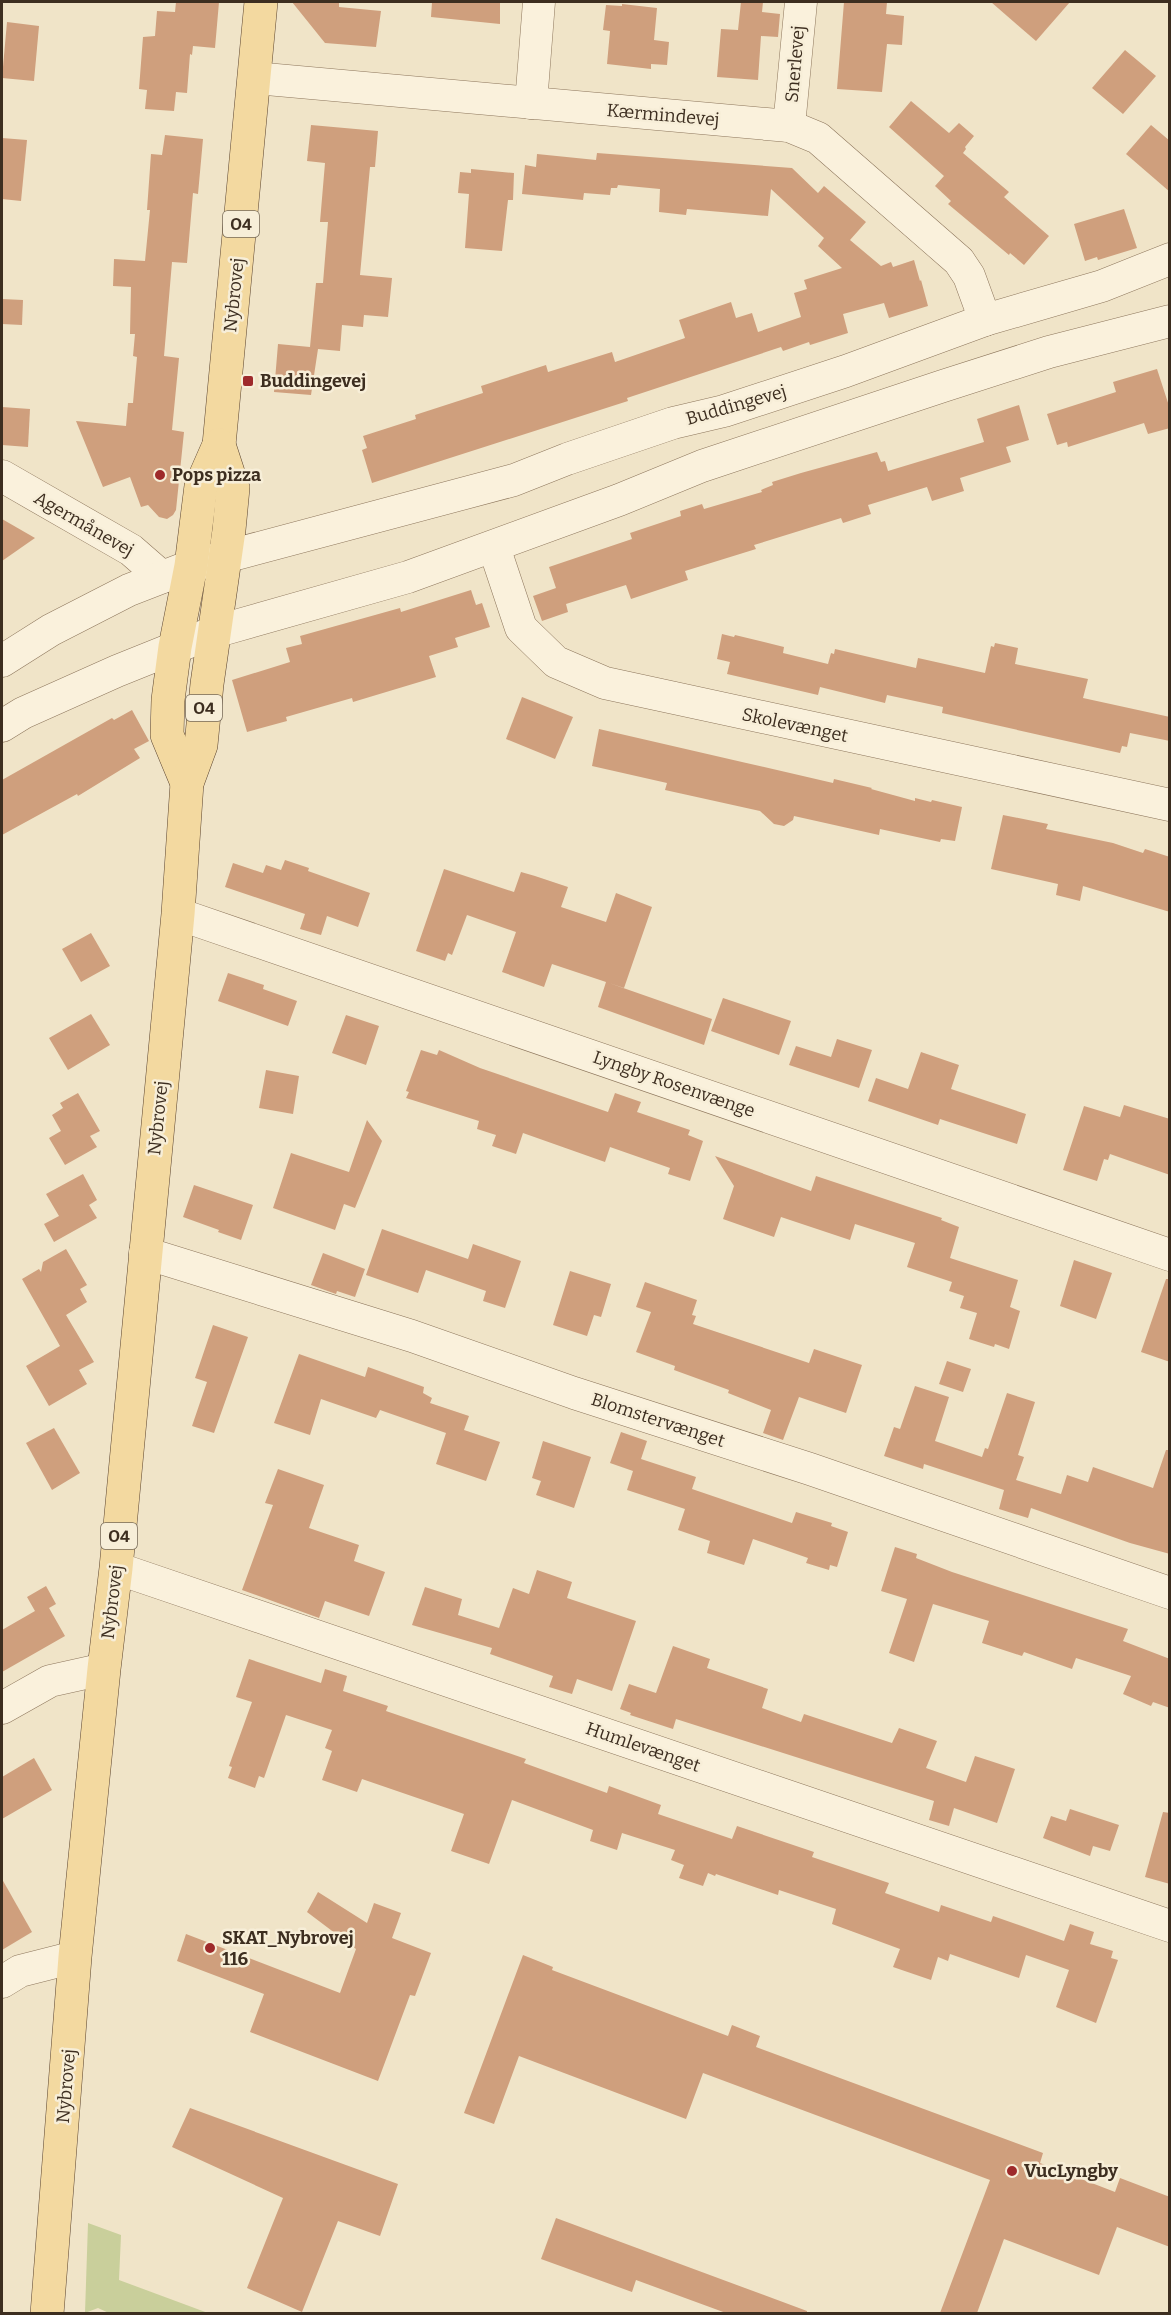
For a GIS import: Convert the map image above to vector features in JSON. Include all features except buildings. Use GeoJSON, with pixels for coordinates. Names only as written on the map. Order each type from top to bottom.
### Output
{"type":"FeatureCollection","features":[{"type":"Feature","properties":{"kind":"main road","name":"Nybrovej"},"geometry":{"type":"LineString","coordinates":[[187,783],[167,735],[168,700],[175,647],[176,572],[201,486],[219,445],[261,2]]}},
{"type":"Feature","properties":{"kind":"main road","name":"Nybrovej"},"geometry":{"type":"LineString","coordinates":[[47,2313],[75,1957],[116,1568],[178,914],[187,783],[201,745],[214,632],[226,559],[233,488],[219,445]]}},
{"type":"Feature","properties":{"kind":"street"},"geometry":{"type":"LineString","coordinates":[[531,103],[539,2]]}},
{"type":"Feature","properties":{"kind":"street","name":"Snerlevej"},"geometry":{"type":"LineString","coordinates":[[789,126],[801,2]]}},
{"type":"Feature","properties":{"kind":"street","name":"Kærmindevej"},"geometry":{"type":"LineString","coordinates":[[254,78],[789,126],[818,138],[959,261],[969,276],[985,321]]}},
{"type":"Feature","properties":{"kind":"street","name":"Buddingevej"},"geometry":{"type":"LineString","coordinates":[[2,661],[51,630],[129,590],[176,572],[514,480],[567,459],[673,423],[724,411],[846,371],[985,321],[1102,286],[1170,259]]}},
{"type":"Feature","properties":{"kind":"street"},"geometry":{"type":"LineString","coordinates":[[2,726],[23,713],[214,632],[408,577],[494,547],[702,466],[1050,352],[1170,321]]}},
{"type":"Feature","properties":{"kind":"street","name":"Agermånevej"},"geometry":{"type":"LineString","coordinates":[[2,476],[131,550],[176,572]]}},
{"type":"Feature","properties":{"kind":"street","name":"Skolevænget"},"geometry":{"type":"LineString","coordinates":[[494,547],[521,628],[556,662],[605,683],[1170,805]]}},
{"type":"Feature","properties":{"kind":"street","name":"Lyngby Rosenvænge"},"geometry":{"type":"LineString","coordinates":[[178,914],[1170,1256]]}},
{"type":"Feature","properties":{"kind":"street","name":"Blomstervænget"},"geometry":{"type":"LineString","coordinates":[[145,1253],[412,1336],[574,1393],[810,1469],[1170,1593]]}},
{"type":"Feature","properties":{"kind":"street","name":"Humlevænget"},"geometry":{"type":"LineString","coordinates":[[116,1568],[1170,1926]]}},
{"type":"Feature","properties":{"kind":"street"},"geometry":{"type":"LineString","coordinates":[[2,1708],[50,1681],[104,1669]]}},
{"type":"Feature","properties":{"kind":"street"},"geometry":{"type":"LineString","coordinates":[[2,1982],[20,1971],[75,1957]]}},
{"type":"Feature","properties":{"kind":"green space"},"geometry":{"type":"Polygon","coordinates":[[[88,2223],[121,2235],[119,2280],[208,2313],[111,2314],[98,2308],[85,2313],[88,2223]]]}},
{"type":"Feature","properties":{"kind":"place","name":"Buddingevej"},"geometry":{"type":"Point","coordinates":[248,381]}},
{"type":"Feature","properties":{"kind":"place","name":"Pops pizza"},"geometry":{"type":"Point","coordinates":[160,475]}},
{"type":"Feature","properties":{"kind":"place","name":"SKAT_Nybrovej 116"},"geometry":{"type":"Point","coordinates":[210,1948]}},
{"type":"Feature","properties":{"kind":"place","name":"VucLyngby"},"geometry":{"type":"Point","coordinates":[1012,2171]}}]}
